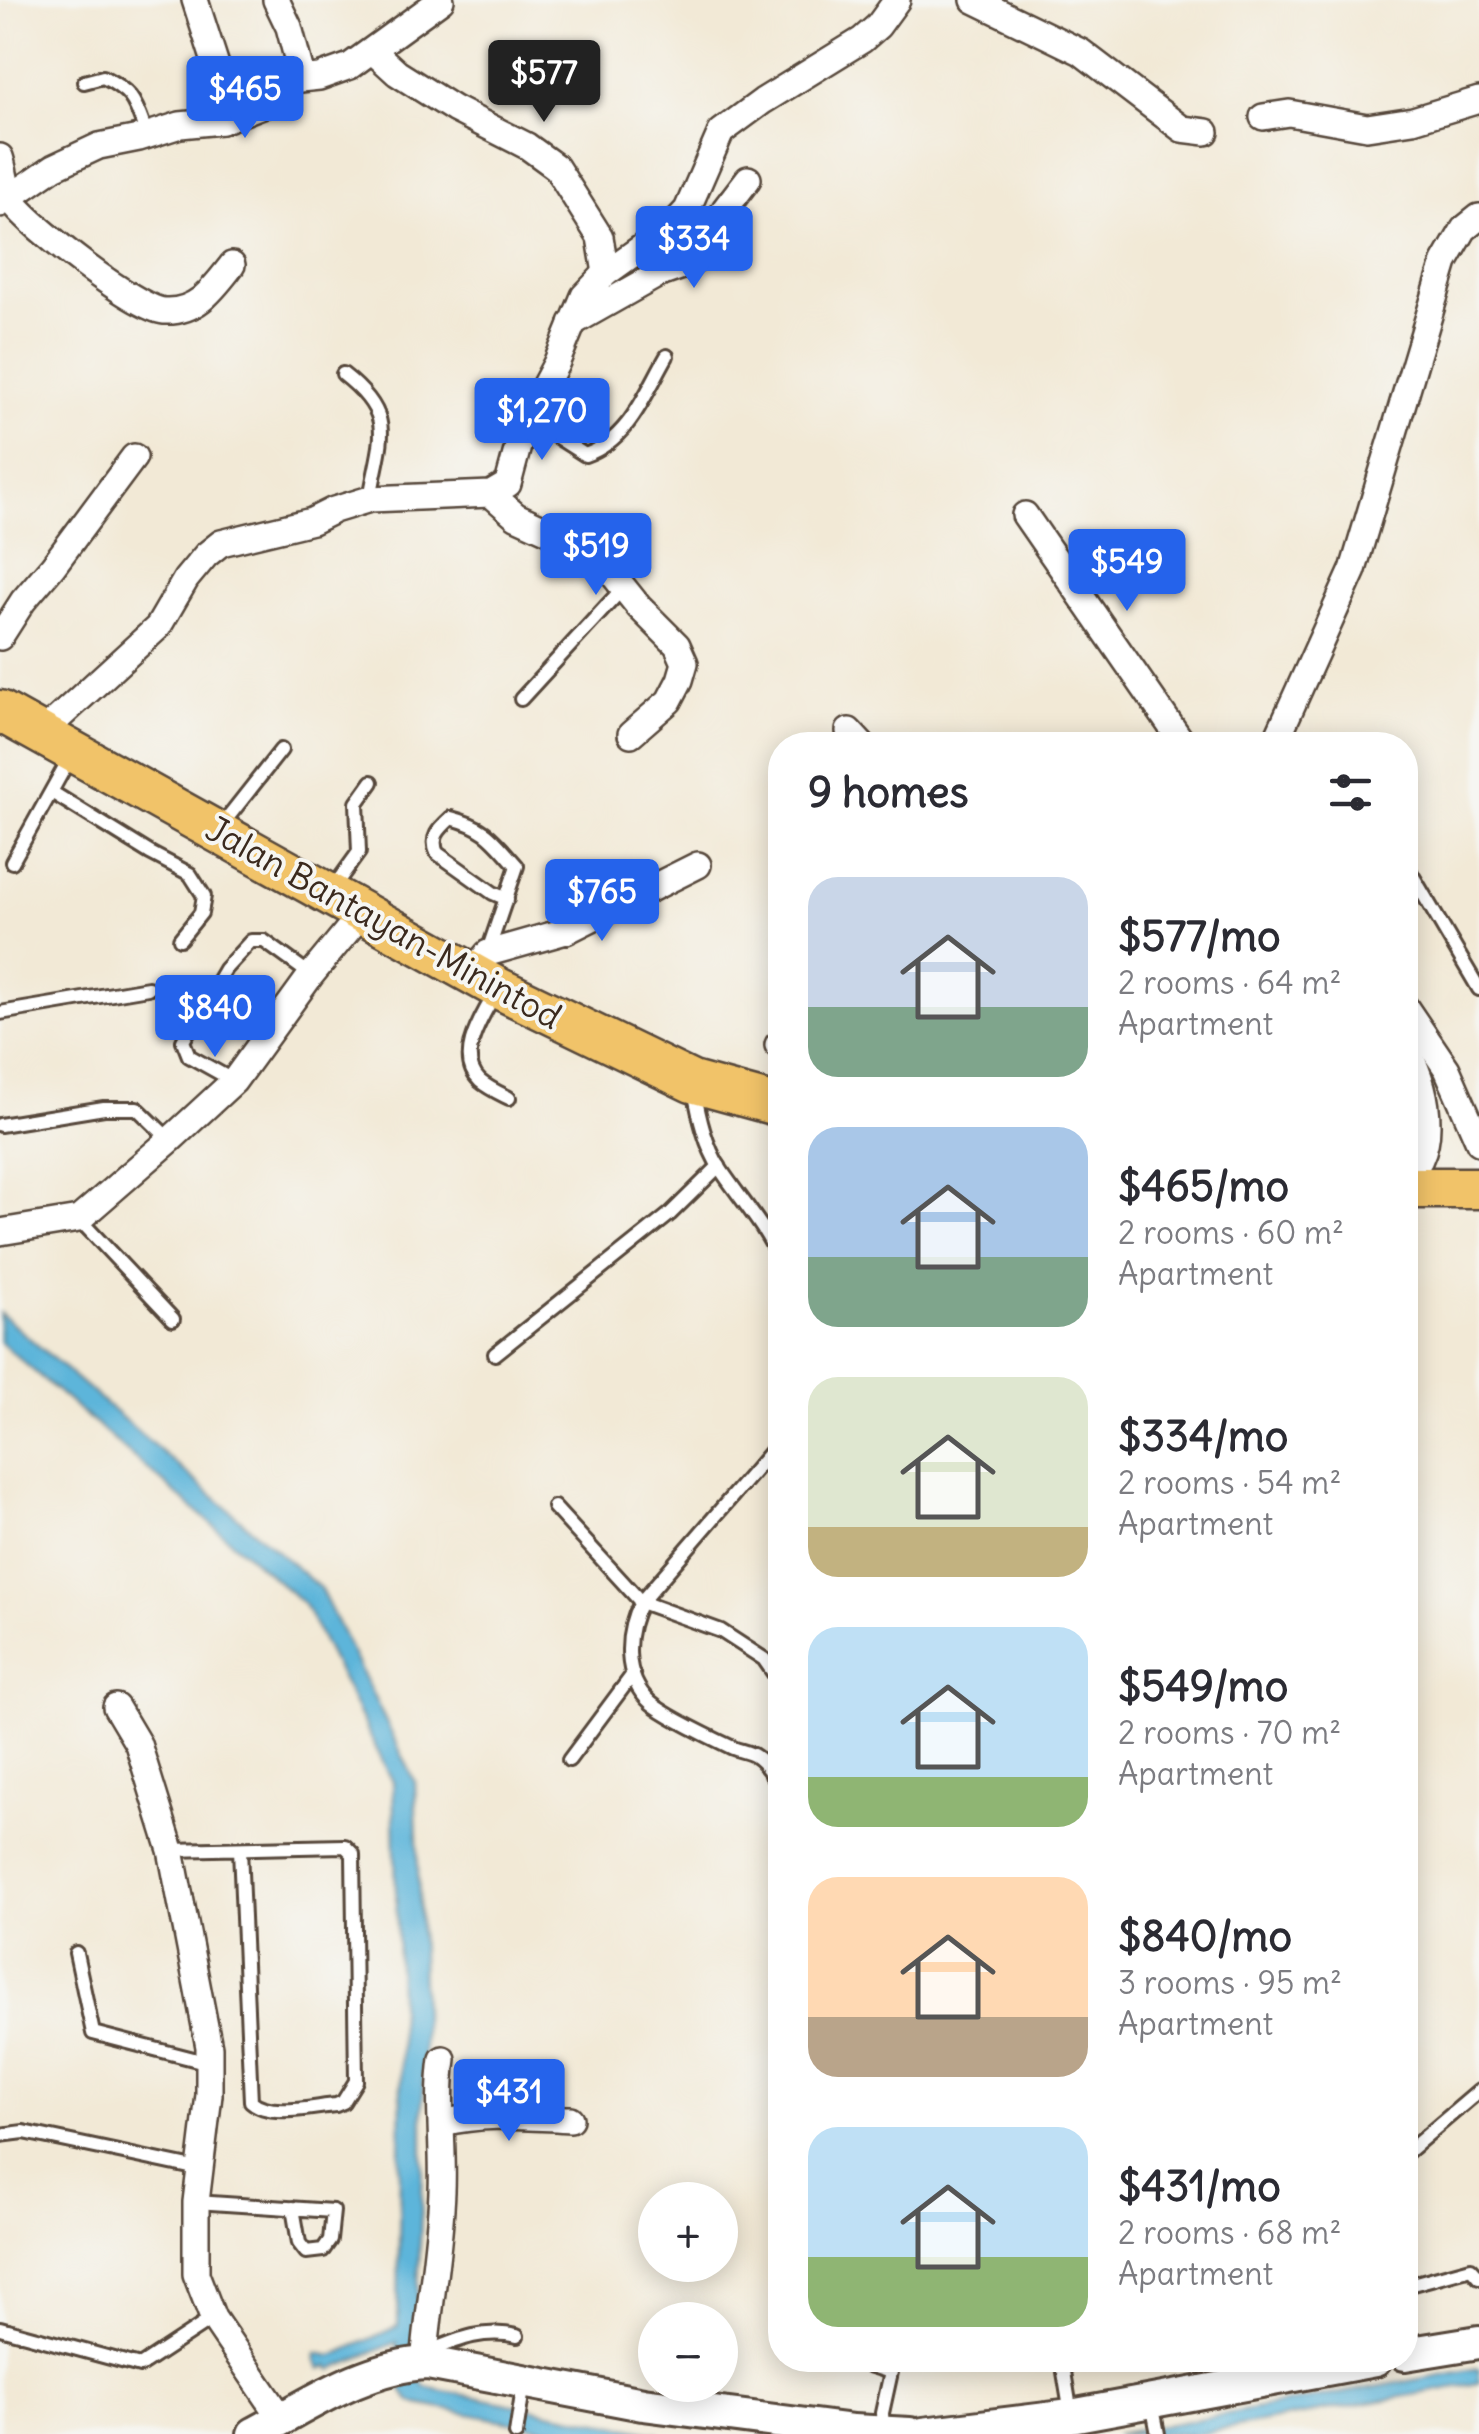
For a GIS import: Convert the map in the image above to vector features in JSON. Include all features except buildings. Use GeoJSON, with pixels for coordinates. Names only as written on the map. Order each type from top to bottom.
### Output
{"type":"FeatureCollection","features":[{"type":"Feature","properties":{"kind":"main road","name":"Jalan Bantayan-Minintod"},"geometry":{"type":"LineString","coordinates":[[0,711],[346,904],[485,971],[692,1082],[768,1103]]}},
{"type":"Feature","properties":{"kind":"main road"},"geometry":{"type":"LineString","coordinates":[[1418,1188],[1479,1188]]}},
{"type":"Feature","properties":{"kind":"street"},"geometry":{"type":"LineString","coordinates":[[195,0],[224,90],[221,121]]}},
{"type":"Feature","properties":{"kind":"street"},"geometry":{"type":"LineString","coordinates":[[291,80],[334,74],[373,51],[441,0]]}},
{"type":"Feature","properties":{"kind":"street"},"geometry":{"type":"LineString","coordinates":[[57,743],[158,628],[186,578],[222,544],[288,528],[370,499],[491,494],[508,484],[524,424],[548,380],[584,296],[606,273],[672,226],[687,210],[721,132],[763,101],[862,40],[897,0]]}},
{"type":"Feature","properties":{"kind":"street"},"geometry":{"type":"LineString","coordinates":[[974,0],[1082,52],[1182,129],[1206,132]]}},
{"type":"Feature","properties":{"kind":"street"},"geometry":{"type":"LineString","coordinates":[[5,201],[54,167],[99,146],[180,125],[221,121],[262,105],[300,69],[278,2]]}},
{"type":"Feature","properties":{"kind":"street"},"geometry":{"type":"LineString","coordinates":[[373,51],[396,74],[527,146],[556,168],[600,237],[606,273]]}},
{"type":"Feature","properties":{"kind":"street"},"geometry":{"type":"LineString","coordinates":[[1263,117],[1289,112],[1367,127],[1413,120],[1479,100]]}},
{"type":"Feature","properties":{"kind":"street"},"geometry":{"type":"LineString","coordinates":[[0,157],[5,201],[98,275],[160,311],[178,310],[205,300],[232,265]]}},
{"type":"Feature","properties":{"kind":"street"},"geometry":{"type":"LineString","coordinates":[[572,323],[642,282],[691,263],[711,240],[725,209],[748,180]]}},
{"type":"Feature","properties":{"kind":"street"},"geometry":{"type":"LineString","coordinates":[[1280,732],[1353,570],[1445,262],[1464,229],[1479,218]]}},
{"type":"Feature","properties":{"kind":"street"},"geometry":{"type":"LineString","coordinates":[[0,636],[22,601],[53,566],[134,456]]}},
{"type":"Feature","properties":{"kind":"street"},"geometry":{"type":"LineString","coordinates":[[491,494],[516,516],[560,536],[579,554],[611,572],[677,644],[685,663],[680,680],[669,701],[631,734]]}},
{"type":"Feature","properties":{"kind":"street"},"geometry":{"type":"LineString","coordinates":[[1025,515],[1175,732]]}},
{"type":"Feature","properties":{"kind":"street"},"geometry":{"type":"LineString","coordinates":[[485,971],[698,865]]}},
{"type":"Feature","properties":{"kind":"street"},"geometry":{"type":"LineString","coordinates":[[0,1232],[79,1219],[234,1081],[312,975],[346,904]]}},
{"type":"Feature","properties":{"kind":"street"},"geometry":{"type":"LineString","coordinates":[[1418,1026],[1447,1070],[1479,1142]]}},
{"type":"Feature","properties":{"kind":"street"},"geometry":{"type":"LineString","coordinates":[[1418,1075],[1424,1087],[1426,1114],[1425,1153],[1418,1165]]}},
{"type":"Feature","properties":{"kind":"street"},"geometry":{"type":"LineString","coordinates":[[116,1707],[138,1744],[171,1850],[209,2047],[210,2094],[196,2202],[196,2274],[268,2426],[324,2395],[427,2358],[523,2391],[643,2404],[712,2418],[875,2433]]}},
{"type":"Feature","properties":{"kind":"street"},"geometry":{"type":"LineString","coordinates":[[427,2358],[442,2190],[442,2059]]}},
{"type":"Feature","properties":{"kind":"street"},"geometry":{"type":"LineString","coordinates":[[443,2123],[481,2116],[570,2119]]}},
{"type":"Feature","properties":{"kind":"street"},"geometry":{"type":"LineString","coordinates":[[1418,2352],[1479,2342]]}},
{"type":"Feature","properties":{"kind":"street"},"geometry":{"type":"LineString","coordinates":[[922,2434],[983,2432],[1071,2416],[1155,2419],[1272,2372]]}},
{"type":"Feature","properties":{"kind":"lane"},"geometry":{"type":"LineString","coordinates":[[84,82],[103,78],[125,88],[144,126],[139,138]]}},
{"type":"Feature","properties":{"kind":"lane"},"geometry":{"type":"LineString","coordinates":[[524,424],[548,432],[585,455],[599,450],[625,430],[666,356]]}},
{"type":"Feature","properties":{"kind":"lane"},"geometry":{"type":"LineString","coordinates":[[343,374],[366,391],[383,422],[370,499]]}},
{"type":"Feature","properties":{"kind":"lane"},"geometry":{"type":"LineString","coordinates":[[521,699],[623,588]]}},
{"type":"Feature","properties":{"kind":"lane"},"geometry":{"type":"LineString","coordinates":[[12,862],[53,793],[57,743]]}},
{"type":"Feature","properties":{"kind":"lane"},"geometry":{"type":"LineString","coordinates":[[217,832],[281,750]]}},
{"type":"Feature","properties":{"kind":"lane"},"geometry":{"type":"LineString","coordinates":[[346,904],[359,852],[357,804],[372,782]]}},
{"type":"Feature","properties":{"kind":"lane"},"geometry":{"type":"LineString","coordinates":[[53,793],[150,854],[190,874],[204,896],[201,914],[180,939]]}},
{"type":"Feature","properties":{"kind":"lane"},"geometry":{"type":"LineString","coordinates":[[508,900],[437,853],[433,844],[436,832],[451,818],[476,825],[517,866],[508,900],[485,971],[471,1061],[476,1078],[508,1098]]}},
{"type":"Feature","properties":{"kind":"lane"},"geometry":{"type":"LineString","coordinates":[[1418,885],[1479,989]]}},
{"type":"Feature","properties":{"kind":"lane"},"geometry":{"type":"LineString","coordinates":[[234,1081],[189,1056],[183,1041],[225,969],[250,942],[264,941],[312,975]]}},
{"type":"Feature","properties":{"kind":"lane"},"geometry":{"type":"LineString","coordinates":[[0,1013],[148,988]]}},
{"type":"Feature","properties":{"kind":"lane"},"geometry":{"type":"LineString","coordinates":[[692,1082],[701,1128],[719,1166],[768,1235]]}},
{"type":"Feature","properties":{"kind":"lane"},"geometry":{"type":"LineString","coordinates":[[0,1126],[104,1108],[138,1108],[170,1140]]}},
{"type":"Feature","properties":{"kind":"lane"},"geometry":{"type":"LineString","coordinates":[[496,1354],[670,1214],[719,1166]]}},
{"type":"Feature","properties":{"kind":"lane"},"geometry":{"type":"LineString","coordinates":[[79,1219],[172,1319]]}},
{"type":"Feature","properties":{"kind":"lane"},"geometry":{"type":"LineString","coordinates":[[768,1454],[641,1602],[630,1622],[628,1646],[633,1674],[650,1702],[721,1742],[755,1756],[768,1768]]}},
{"type":"Feature","properties":{"kind":"lane"},"geometry":{"type":"LineString","coordinates":[[554,1507],[641,1602],[721,1632],[768,1665]]}},
{"type":"Feature","properties":{"kind":"lane"},"geometry":{"type":"LineString","coordinates":[[569,1760],[633,1674]]}},
{"type":"Feature","properties":{"kind":"lane"},"geometry":{"type":"LineString","coordinates":[[171,1850],[240,1848],[345,1846],[352,1854],[356,2081],[348,2096],[336,2105],[270,2110],[252,2100],[240,1848]]}},
{"type":"Feature","properties":{"kind":"lane"},"geometry":{"type":"LineString","coordinates":[[76,1953],[93,2034],[209,2063]]}},
{"type":"Feature","properties":{"kind":"lane"},"geometry":{"type":"LineString","coordinates":[[1418,2143],[1479,2091]]}},
{"type":"Feature","properties":{"kind":"lane"},"geometry":{"type":"LineString","coordinates":[[0,2135],[24,2132],[199,2169]]}},
{"type":"Feature","properties":{"kind":"lane"},"geometry":{"type":"LineString","coordinates":[[196,2202],[294,2208]]}},
{"type":"Feature","properties":{"kind":"lane"},"geometry":{"type":"LineString","coordinates":[[1418,2282],[1471,2268],[1479,2277]]}},
{"type":"Feature","properties":{"kind":"lane"},"geometry":{"type":"LineString","coordinates":[[0,2328],[140,2366],[214,2318]]}},
{"type":"Feature","properties":{"kind":"lane"},"geometry":{"type":"LineString","coordinates":[[427,2358],[470,2335],[496,2331],[518,2336]]}},
{"type":"Feature","properties":{"kind":"lane"},"geometry":{"type":"LineString","coordinates":[[875,2433],[891,2372]]}},
{"type":"Feature","properties":{"kind":"lane"},"geometry":{"type":"LineString","coordinates":[[1064,2372],[1071,2416]]}},
{"type":"Feature","properties":{"kind":"lane"},"geometry":{"type":"LineString","coordinates":[[515,2433],[523,2391]]}},
{"type":"Feature","properties":{"kind":"water"},"geometry":{"type":"Polygon","coordinates":[[[0,1313],[320,1588],[415,1781],[423,2011],[423,2168],[416,2339],[422,2383],[425,2387],[660,2434],[573,2434],[417,2404],[409,2400],[401,2386],[397,2342],[332,2370],[329,2366],[320,2369],[317,2353],[333,2356],[398,2326],[401,2075],[393,1782],[304,1604],[0,1342],[0,1313]]]}},
{"type":"Feature","properties":{"kind":"water"},"geometry":{"type":"Polygon","coordinates":[[[1479,2368],[1479,2383],[1198,2434],[1116,2434],[1479,2368]]]}}]}
